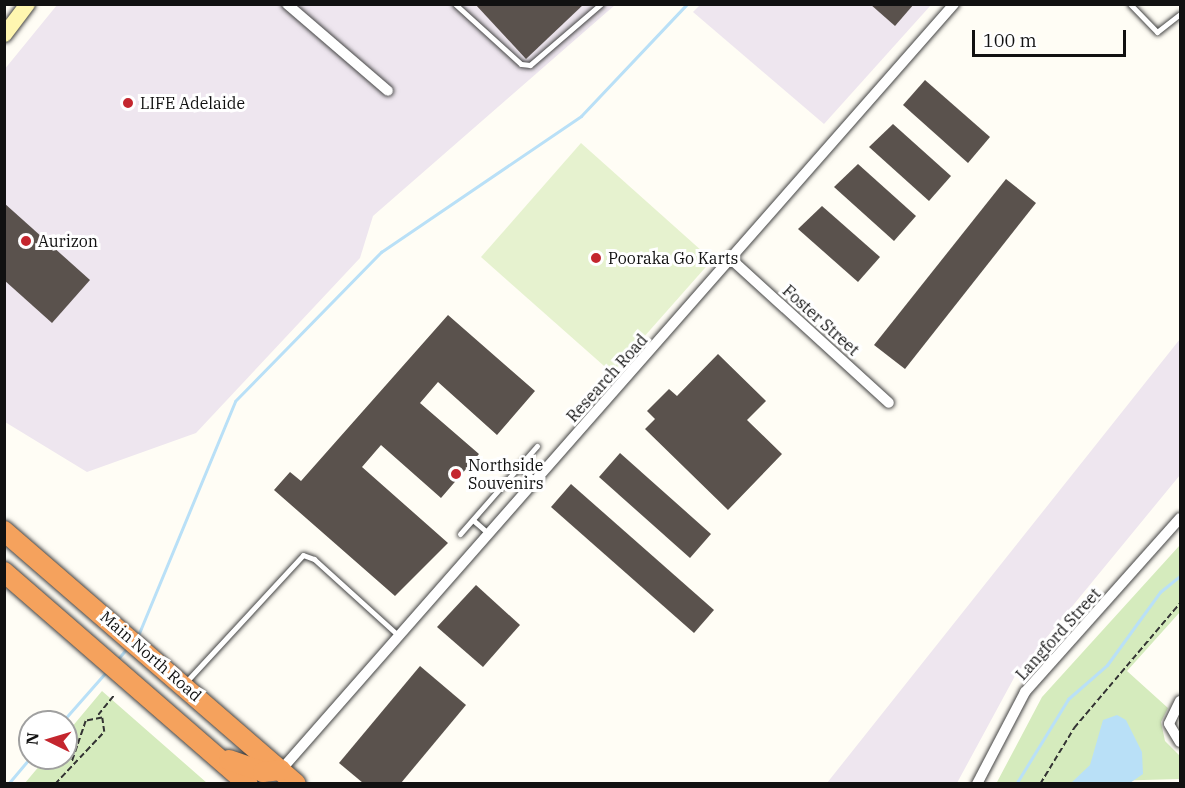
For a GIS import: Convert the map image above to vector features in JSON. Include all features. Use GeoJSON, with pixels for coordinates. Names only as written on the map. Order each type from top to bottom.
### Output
{"type":"FeatureCollection","features":[{"type":"Feature","properties":{"kind":"highway","name":"Main North Road"},"geometry":{"type":"LineString","coordinates":[[4,531],[184,685],[278,777],[296,783]]}},
{"type":"Feature","properties":{"kind":"highway","name":"Main North Road"},"geometry":{"type":"LineString","coordinates":[[4,572],[248,783]]}},
{"type":"Feature","properties":{"kind":"highway"},"geometry":{"type":"LineString","coordinates":[[216,755],[278,777]]}},
{"type":"Feature","properties":{"kind":"street"},"geometry":{"type":"LineString","coordinates":[[4,20],[20,4]]}},
{"type":"Feature","properties":{"kind":"street"},"geometry":{"type":"LineString","coordinates":[[4,34],[27,4]]}},
{"type":"Feature","properties":{"kind":"street"},"geometry":{"type":"LineString","coordinates":[[287,4],[388,91]]}},
{"type":"Feature","properties":{"kind":"street","name":"Research Road"},"geometry":{"type":"LineString","coordinates":[[278,777],[954,4]]}},
{"type":"Feature","properties":{"kind":"street","name":"Foster Street"},"geometry":{"type":"LineString","coordinates":[[732,260],[889,403]]}},
{"type":"Feature","properties":{"kind":"street","name":"Langford Street"},"geometry":{"type":"LineString","coordinates":[[977,783],[1025,692],[1180,518]]}},
{"type":"Feature","properties":{"kind":"street"},"geometry":{"type":"LineString","coordinates":[[1180,701],[1169,724],[1180,742]]}},
{"type":"Feature","properties":{"kind":"lane"},"geometry":{"type":"LineString","coordinates":[[455,4],[521,64],[530,65],[601,4]]}},
{"type":"Feature","properties":{"kind":"lane"},"geometry":{"type":"LineString","coordinates":[[1130,4],[1157,32],[1180,14]]}},
{"type":"Feature","properties":{"kind":"lane"},"geometry":{"type":"LineString","coordinates":[[460,534],[537,446]]}},
{"type":"Feature","properties":{"kind":"lane"},"geometry":{"type":"LineString","coordinates":[[519,466],[536,481]]}},
{"type":"Feature","properties":{"kind":"lane"},"geometry":{"type":"LineString","coordinates":[[472,520],[489,534]]}},
{"type":"Feature","properties":{"kind":"lane"},"geometry":{"type":"LineString","coordinates":[[184,685],[303,555],[314,559],[399,636]]}},
{"type":"Feature","properties":{"kind":"path"},"geometry":{"type":"LineString","coordinates":[[1040,783],[1074,728],[1180,603]]}},
{"type":"Feature","properties":{"kind":"path"},"geometry":{"type":"LineString","coordinates":[[78,740],[81,729],[97,716],[114,695]]}},
{"type":"Feature","properties":{"kind":"path"},"geometry":{"type":"LineString","coordinates":[[78,756],[104,732],[106,722],[97,716]]}},
{"type":"Feature","properties":{"kind":"path"},"geometry":{"type":"LineString","coordinates":[[56,783],[66,770]]}},
{"type":"Feature","properties":{"kind":"shaded area"},"geometry":{"type":"Polygon","coordinates":[[[701,4],[931,5],[824,124],[693,12],[701,4]]]}},
{"type":"Feature","properties":{"kind":"shaded area"},"geometry":{"type":"Polygon","coordinates":[[[57,5],[615,5],[373,216],[360,258],[196,433],[87,472],[5,422],[4,70],[57,5]]]}},
{"type":"Feature","properties":{"kind":"shaded area"},"geometry":{"type":"Polygon","coordinates":[[[1180,339],[1180,475],[1015,676],[957,783],[827,783],[1180,339]]]}},
{"type":"Feature","properties":{"kind":"green space","name":"Pooraka Go Karts"},"geometry":{"type":"Polygon","coordinates":[[[581,143],[712,260],[612,373],[481,257],[581,143]]]}},
{"type":"Feature","properties":{"kind":"green space"},"geometry":{"type":"Polygon","coordinates":[[[1180,545],[1180,612],[1127,671],[1168,708],[1161,722],[1165,741],[1180,756],[1180,779],[996,784],[1042,697],[1180,545]]]}},
{"type":"Feature","properties":{"kind":"green space"},"geometry":{"type":"Polygon","coordinates":[[[102,691],[207,783],[25,783],[36,770],[78,770],[78,720],[102,691]]]}},
{"type":"Feature","properties":{"kind":"water"},"geometry":{"type":"Polygon","coordinates":[[[1117,715],[1126,720],[1142,752],[1143,774],[1130,783],[1071,783],[1090,765],[1103,720],[1117,715]]]}},
{"type":"Feature","properties":{"kind":"building"},"geometry":{"type":"Polygon","coordinates":[[[475,4],[584,4],[526,59],[475,4]]]}},
{"type":"Feature","properties":{"kind":"building"},"geometry":{"type":"Polygon","coordinates":[[[870,4],[914,4],[895,26],[870,4]]]}},
{"type":"Feature","properties":{"kind":"building"},"geometry":{"type":"Polygon","coordinates":[[[925,80],[990,137],[968,163],[903,105],[925,80]]]}},
{"type":"Feature","properties":{"kind":"building"},"geometry":{"type":"Polygon","coordinates":[[[893,124],[951,176],[929,201],[869,147],[893,124]]]}},
{"type":"Feature","properties":{"kind":"building"},"geometry":{"type":"Polygon","coordinates":[[[858,164],[916,216],[894,241],[834,187],[858,164]]]}},
{"type":"Feature","properties":{"kind":"building"},"geometry":{"type":"Polygon","coordinates":[[[1006,179],[1036,203],[905,369],[874,345],[1006,179]]]}},
{"type":"Feature","properties":{"kind":"building","name":"Aurizon"},"geometry":{"type":"Polygon","coordinates":[[[4,203],[90,280],[52,323],[4,280],[4,203]]]}},
{"type":"Feature","properties":{"kind":"building"},"geometry":{"type":"Polygon","coordinates":[[[822,206],[880,257],[858,282],[798,229],[822,206]]]}},
{"type":"Feature","properties":{"kind":"building"},"geometry":{"type":"Polygon","coordinates":[[[448,315],[535,391],[497,435],[438,382],[420,403],[479,454],[441,498],[381,445],[362,467],[448,543],[395,596],[274,490],[290,472],[301,481],[448,315]]]}},
{"type":"Feature","properties":{"kind":"building"},"geometry":{"type":"Polygon","coordinates":[[[718,354],[766,401],[747,420],[782,454],[728,510],[645,429],[655,419],[647,411],[669,389],[677,396],[718,354]]]}},
{"type":"Feature","properties":{"kind":"building"},"geometry":{"type":"Polygon","coordinates":[[[620,453],[711,534],[690,558],[599,477],[620,453]]]}},
{"type":"Feature","properties":{"kind":"building"},"geometry":{"type":"Polygon","coordinates":[[[571,484],[714,610],[694,633],[551,507],[571,484]]]}},
{"type":"Feature","properties":{"kind":"building"},"geometry":{"type":"Polygon","coordinates":[[[476,585],[520,625],[483,667],[437,627],[476,585]]]}},
{"type":"Feature","properties":{"kind":"building"},"geometry":{"type":"Polygon","coordinates":[[[420,666],[466,705],[401,783],[363,783],[339,763],[420,666]]]}},
{"type":"Feature","properties":{"kind":"waterway"},"geometry":{"type":"LineString","coordinates":[[137,638],[235,401],[381,252],[581,116],[687,4]]}},
{"type":"Feature","properties":{"kind":"waterway"},"geometry":{"type":"LineString","coordinates":[[1016,784],[1068,699],[1107,665],[1160,592],[1180,576]]}},
{"type":"Feature","properties":{"kind":"waterway"},"geometry":{"type":"LineString","coordinates":[[117,660],[128,647]]}},
{"type":"Feature","properties":{"kind":"waterway"},"geometry":{"type":"LineString","coordinates":[[73,710],[106,672]]}},
{"type":"Feature","properties":{"kind":"waterway"},"geometry":{"type":"LineString","coordinates":[[8,784],[20,770]]}},
{"type":"Feature","properties":{"kind":"place","name":"LIFE Adelaide"},"geometry":{"type":"Point","coordinates":[128,103]}},
{"type":"Feature","properties":{"kind":"place","name":"Aurizon"},"geometry":{"type":"Point","coordinates":[26,241]}},
{"type":"Feature","properties":{"kind":"place","name":"Pooraka Go Karts"},"geometry":{"type":"Point","coordinates":[596,258]}},
{"type":"Feature","properties":{"kind":"place","name":"Northside Souvenirs"},"geometry":{"type":"Point","coordinates":[456,474]}}]}
